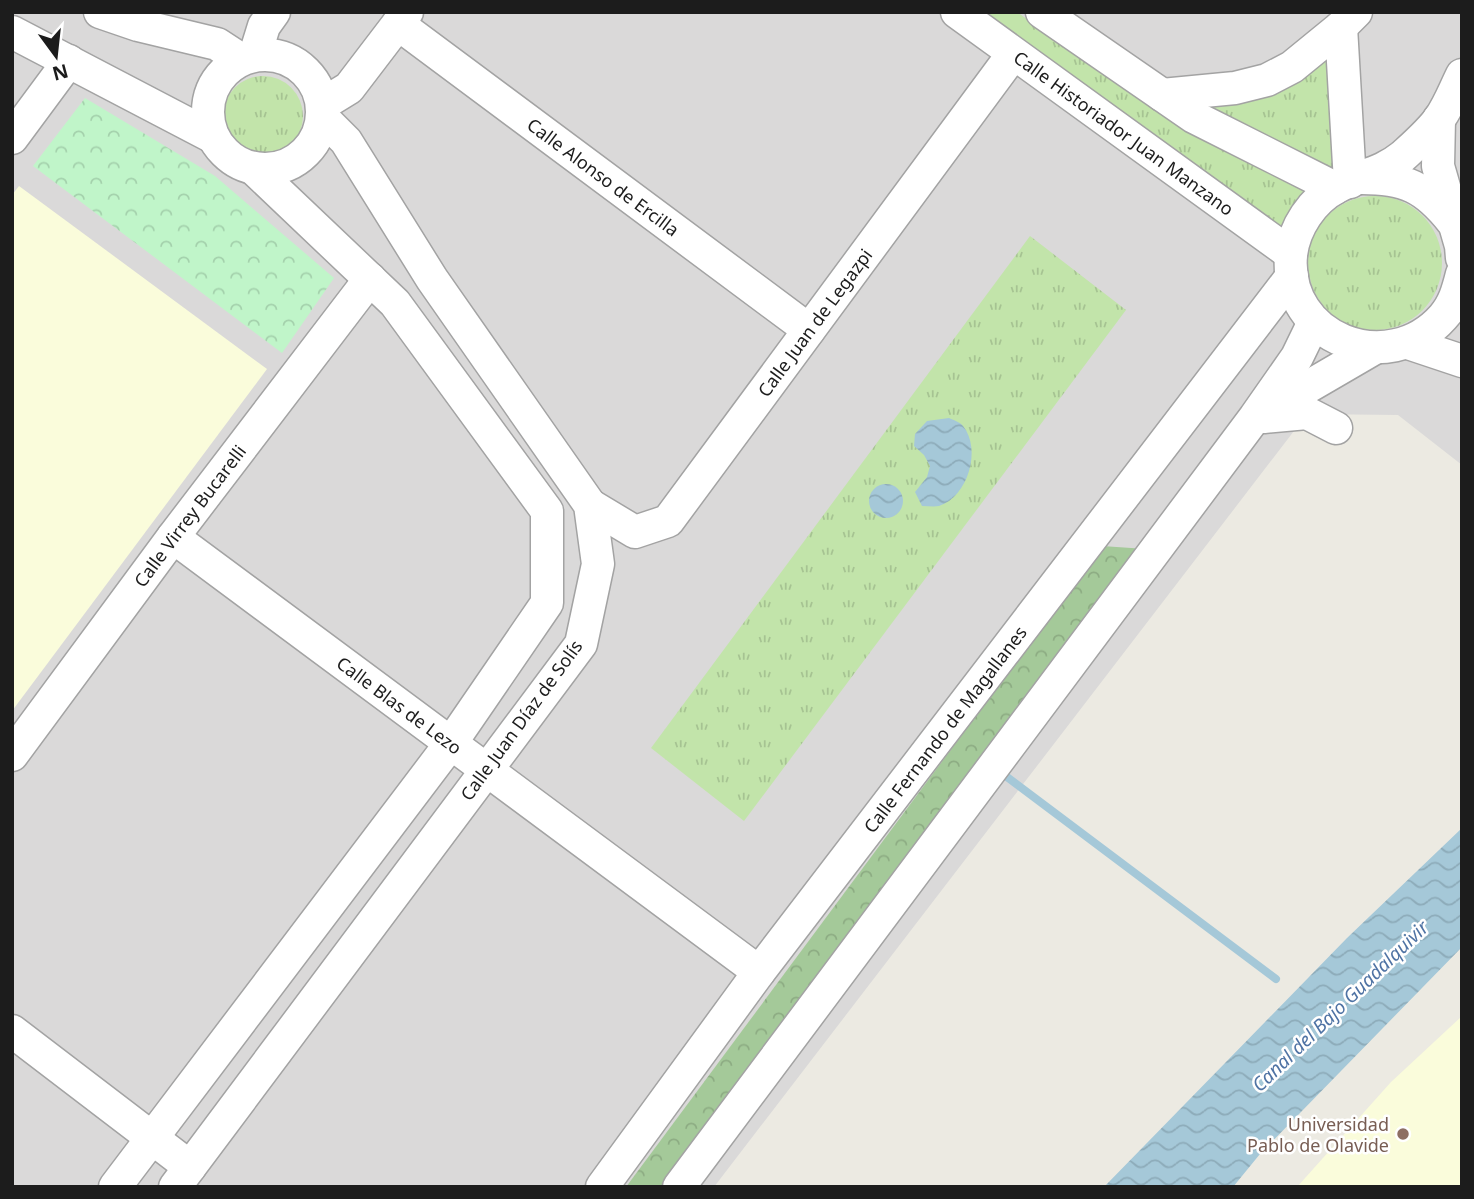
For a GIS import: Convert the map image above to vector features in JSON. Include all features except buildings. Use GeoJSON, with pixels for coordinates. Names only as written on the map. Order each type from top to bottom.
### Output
{"type":"FeatureCollection","features":[{"type":"Feature","properties":{"kind":"street"},"geometry":{"type":"LineString","coordinates":[[100,12],[217,44],[248,57],[286,58],[311,76],[323,111]]}},
{"type":"Feature","properties":{"kind":"street"},"geometry":{"type":"LineString","coordinates":[[211,136],[206,106],[217,78],[248,57],[274,12]]}},
{"type":"Feature","properties":{"kind":"street","name":"Calle Historiador Juan Manzano"},"geometry":{"type":"LineString","coordinates":[[957,12],[1292,265]]}},
{"type":"Feature","properties":{"kind":"street"},"geometry":{"type":"LineString","coordinates":[[1042,12],[1194,117],[1349,183],[1389,178],[1414,186],[1436,201],[1452,222]]}},
{"type":"Feature","properties":{"kind":"street"},"geometry":{"type":"LineString","coordinates":[[255,170],[286,167],[311,148],[323,111],[349,88],[402,18]]}},
{"type":"Feature","properties":{"kind":"street","name":"Calle Alonso de Ercilla"},"geometry":{"type":"LineString","coordinates":[[402,18],[809,330]]}},
{"type":"Feature","properties":{"kind":"street"},"geometry":{"type":"LineString","coordinates":[[1162,95],[1235,88],[1267,80],[1292,67],[1349,20]]}},
{"type":"Feature","properties":{"kind":"street"},"geometry":{"type":"LineString","coordinates":[[1349,20],[1349,183]]}},
{"type":"Feature","properties":{"kind":"street"},"geometry":{"type":"LineString","coordinates":[[12,32],[211,136],[229,158],[255,170],[395,303],[547,510],[547,603],[451,743],[115,1187]]}},
{"type":"Feature","properties":{"kind":"street","name":"Calle Juan de Legazpi"},"geometry":{"type":"LineString","coordinates":[[590,505],[635,533],[668,521],[1013,54]]}},
{"type":"Feature","properties":{"kind":"street"},"geometry":{"type":"LineString","coordinates":[[12,138],[69,61]]}},
{"type":"Feature","properties":{"kind":"street"},"geometry":{"type":"LineString","coordinates":[[1462,75],[1439,120],[1438,166],[1462,258]]}},
{"type":"Feature","properties":{"kind":"street","name":"Calle Juan Díaz de Solís"},"geometry":{"type":"LineString","coordinates":[[183,1177],[581,643],[598,564],[590,505],[432,279],[346,141],[323,111]]}},
{"type":"Feature","properties":{"kind":"street","name":"Calle Fernando de Magallanes"},"geometry":{"type":"LineString","coordinates":[[602,1187],[760,972],[1292,265],[1298,228],[1313,205],[1349,183],[1381,172],[1403,156],[1439,120]]}},
{"type":"Feature","properties":{"kind":"street"},"geometry":{"type":"LineString","coordinates":[[1292,265],[1300,301],[1314,322],[1331,336],[1373,349]]}},
{"type":"Feature","properties":{"kind":"street","name":"Calle Virrey Bucarelli"},"geometry":{"type":"LineString","coordinates":[[12,755],[173,537],[370,279]]}},
{"type":"Feature","properties":{"kind":"street"},"geometry":{"type":"LineString","coordinates":[[1255,417],[1373,349],[1408,343],[1428,332],[1444,316],[1460,293]]}},
{"type":"Feature","properties":{"kind":"street"},"geometry":{"type":"LineString","coordinates":[[680,1187],[1255,417],[1297,357],[1314,322]]}},
{"type":"Feature","properties":{"kind":"street"},"geometry":{"type":"LineString","coordinates":[[1408,343],[1462,361]]}},
{"type":"Feature","properties":{"kind":"street"},"geometry":{"type":"LineString","coordinates":[[1255,417],[1307,414],[1336,428]]}},
{"type":"Feature","properties":{"kind":"street","name":"Calle Blas de Lezo"},"geometry":{"type":"LineString","coordinates":[[173,537],[760,972]]}},
{"type":"Feature","properties":{"kind":"street"},"geometry":{"type":"LineString","coordinates":[[12,1031],[151,1137],[183,1177]]}},
{"type":"Feature","properties":{"kind":"shaded area"},"geometry":{"type":"Polygon","coordinates":[[[12,12],[1462,12],[1462,465],[1398,415],[1307,414],[714,1187],[12,1187],[12,12]]]}},
{"type":"Feature","properties":{"kind":"shaded area"},"geometry":{"type":"Polygon","coordinates":[[[19,186],[267,369],[12,711],[12,195],[19,186]]]}},
{"type":"Feature","properties":{"kind":"shaded area","name":"Universidad Pablo de Olavide"},"geometry":{"type":"Polygon","coordinates":[[[1462,1016],[1462,1187],[1297,1187],[1391,1082],[1462,1016]]]}},
{"type":"Feature","properties":{"kind":"green space"},"geometry":{"type":"Polygon","coordinates":[[[982,12],[1017,12],[1147,105],[1227,142],[1311,188],[1281,234],[982,12]]]}},
{"type":"Feature","properties":{"kind":"green space"},"geometry":{"type":"Polygon","coordinates":[[[1335,49],[1339,173],[1189,106],[1335,49]]]}},
{"type":"Feature","properties":{"kind":"green space"},"geometry":{"type":"Polygon","coordinates":[[[263,76],[278,79],[291,88],[300,101],[303,116],[300,131],[291,144],[278,153],[263,156],[248,153],[235,144],[226,131],[223,116],[226,101],[235,88],[248,79],[263,76]]]}},
{"type":"Feature","properties":{"kind":"green space"},"geometry":{"type":"Polygon","coordinates":[[[85,98],[215,176],[334,278],[282,353],[33,166],[85,98]]]}},
{"type":"Feature","properties":{"kind":"green space"},"geometry":{"type":"Polygon","coordinates":[[[1375,196],[1401,201],[1423,215],[1437,237],[1442,263],[1437,289],[1423,311],[1401,325],[1375,330],[1349,325],[1327,311],[1313,289],[1308,263],[1313,237],[1327,215],[1349,201],[1375,196]]]}},
{"type":"Feature","properties":{"kind":"green space"},"geometry":{"type":"Polygon","coordinates":[[[1030,236],[1126,310],[744,821],[651,748],[1030,236]]]}},
{"type":"Feature","properties":{"kind":"green space"},"geometry":{"type":"Polygon","coordinates":[[[1102,546],[1146,549],[668,1187],[626,1187],[1102,546]]]}},
{"type":"Feature","properties":{"kind":"water"},"geometry":{"type":"Polygon","coordinates":[[[949,418],[962,425],[969,436],[969,471],[958,493],[949,501],[939,506],[922,506],[915,492],[927,477],[930,466],[924,455],[914,446],[915,434],[927,421],[949,418]]]}},
{"type":"Feature","properties":{"kind":"water"},"geometry":{"type":"Polygon","coordinates":[[[886,484],[898,489],[903,501],[898,513],[886,518],[874,513],[869,501],[874,489],[886,484]]]}},
{"type":"Feature","properties":{"kind":"water","name":"Canal del Bajo Guadalquivir"},"geometry":{"type":"Polygon","coordinates":[[[1462,828],[1462,947],[1260,1154],[1233,1187],[1104,1187],[1347,938],[1462,828]]]}},
{"type":"Feature","properties":{"kind":"waterway"},"geometry":{"type":"LineString","coordinates":[[999,771],[1276,979]]}},
{"type":"Feature","properties":{"kind":"place","name":"Universidad Pablo de Olavide"},"geometry":{"type":"Point","coordinates":[1403,1134]}}]}
